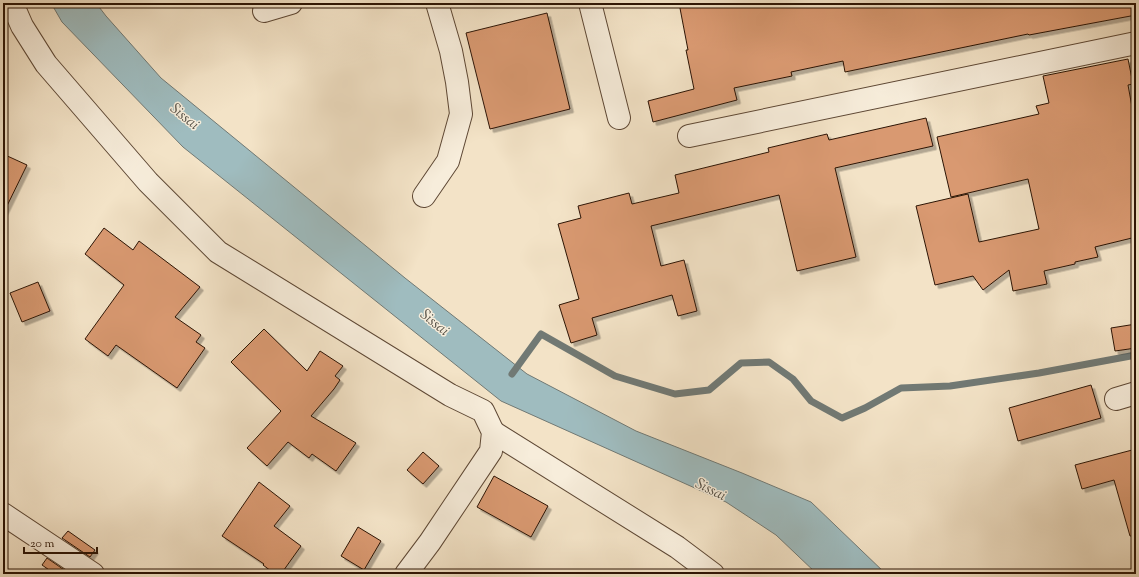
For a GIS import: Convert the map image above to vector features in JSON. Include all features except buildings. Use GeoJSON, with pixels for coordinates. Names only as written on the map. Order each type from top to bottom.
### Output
{"type":"FeatureCollection","features":[{"type":"Feature","properties":{"kind":"street"},"geometry":{"type":"LineString","coordinates":[[12,3],[22,26],[46,64],[148,182],[218,252],[450,395],[483,410],[493,432],[677,548],[713,574]]}},
{"type":"Feature","properties":{"kind":"street"},"geometry":{"type":"LineString","coordinates":[[264,11],[292,3]]}},
{"type":"Feature","properties":{"kind":"street"},"geometry":{"type":"LineString","coordinates":[[424,196],[448,160],[461,114],[456,74],[437,3]]}},
{"type":"Feature","properties":{"kind":"street"},"geometry":{"type":"LineString","coordinates":[[590,3],[619,118]]}},
{"type":"Feature","properties":{"kind":"street"},"geometry":{"type":"LineString","coordinates":[[689,136],[1136,43]]}},
{"type":"Feature","properties":{"kind":"street"},"geometry":{"type":"LineString","coordinates":[[406,574],[430,542],[490,451],[493,432]]}},
{"type":"Feature","properties":{"kind":"street"},"geometry":{"type":"LineString","coordinates":[[3,514],[93,574]]}},
{"type":"Feature","properties":{"kind":"water","name":"Sissai"},"geometry":{"type":"Polygon","coordinates":[[[51,3],[96,3],[161,78],[405,278],[527,374],[636,431],[811,502],[886,574],[817,574],[776,535],[726,502],[501,401],[183,147],[62,22],[51,3]]]}},
{"type":"Feature","properties":{"kind":"waterway"},"geometry":{"type":"LineString","coordinates":[[512,374],[541,334],[615,376],[675,394],[709,390],[741,363],[769,362],[793,379],[811,401],[842,418],[865,408],[901,388],[950,386],[1039,373],[1136,355]]}}]}
